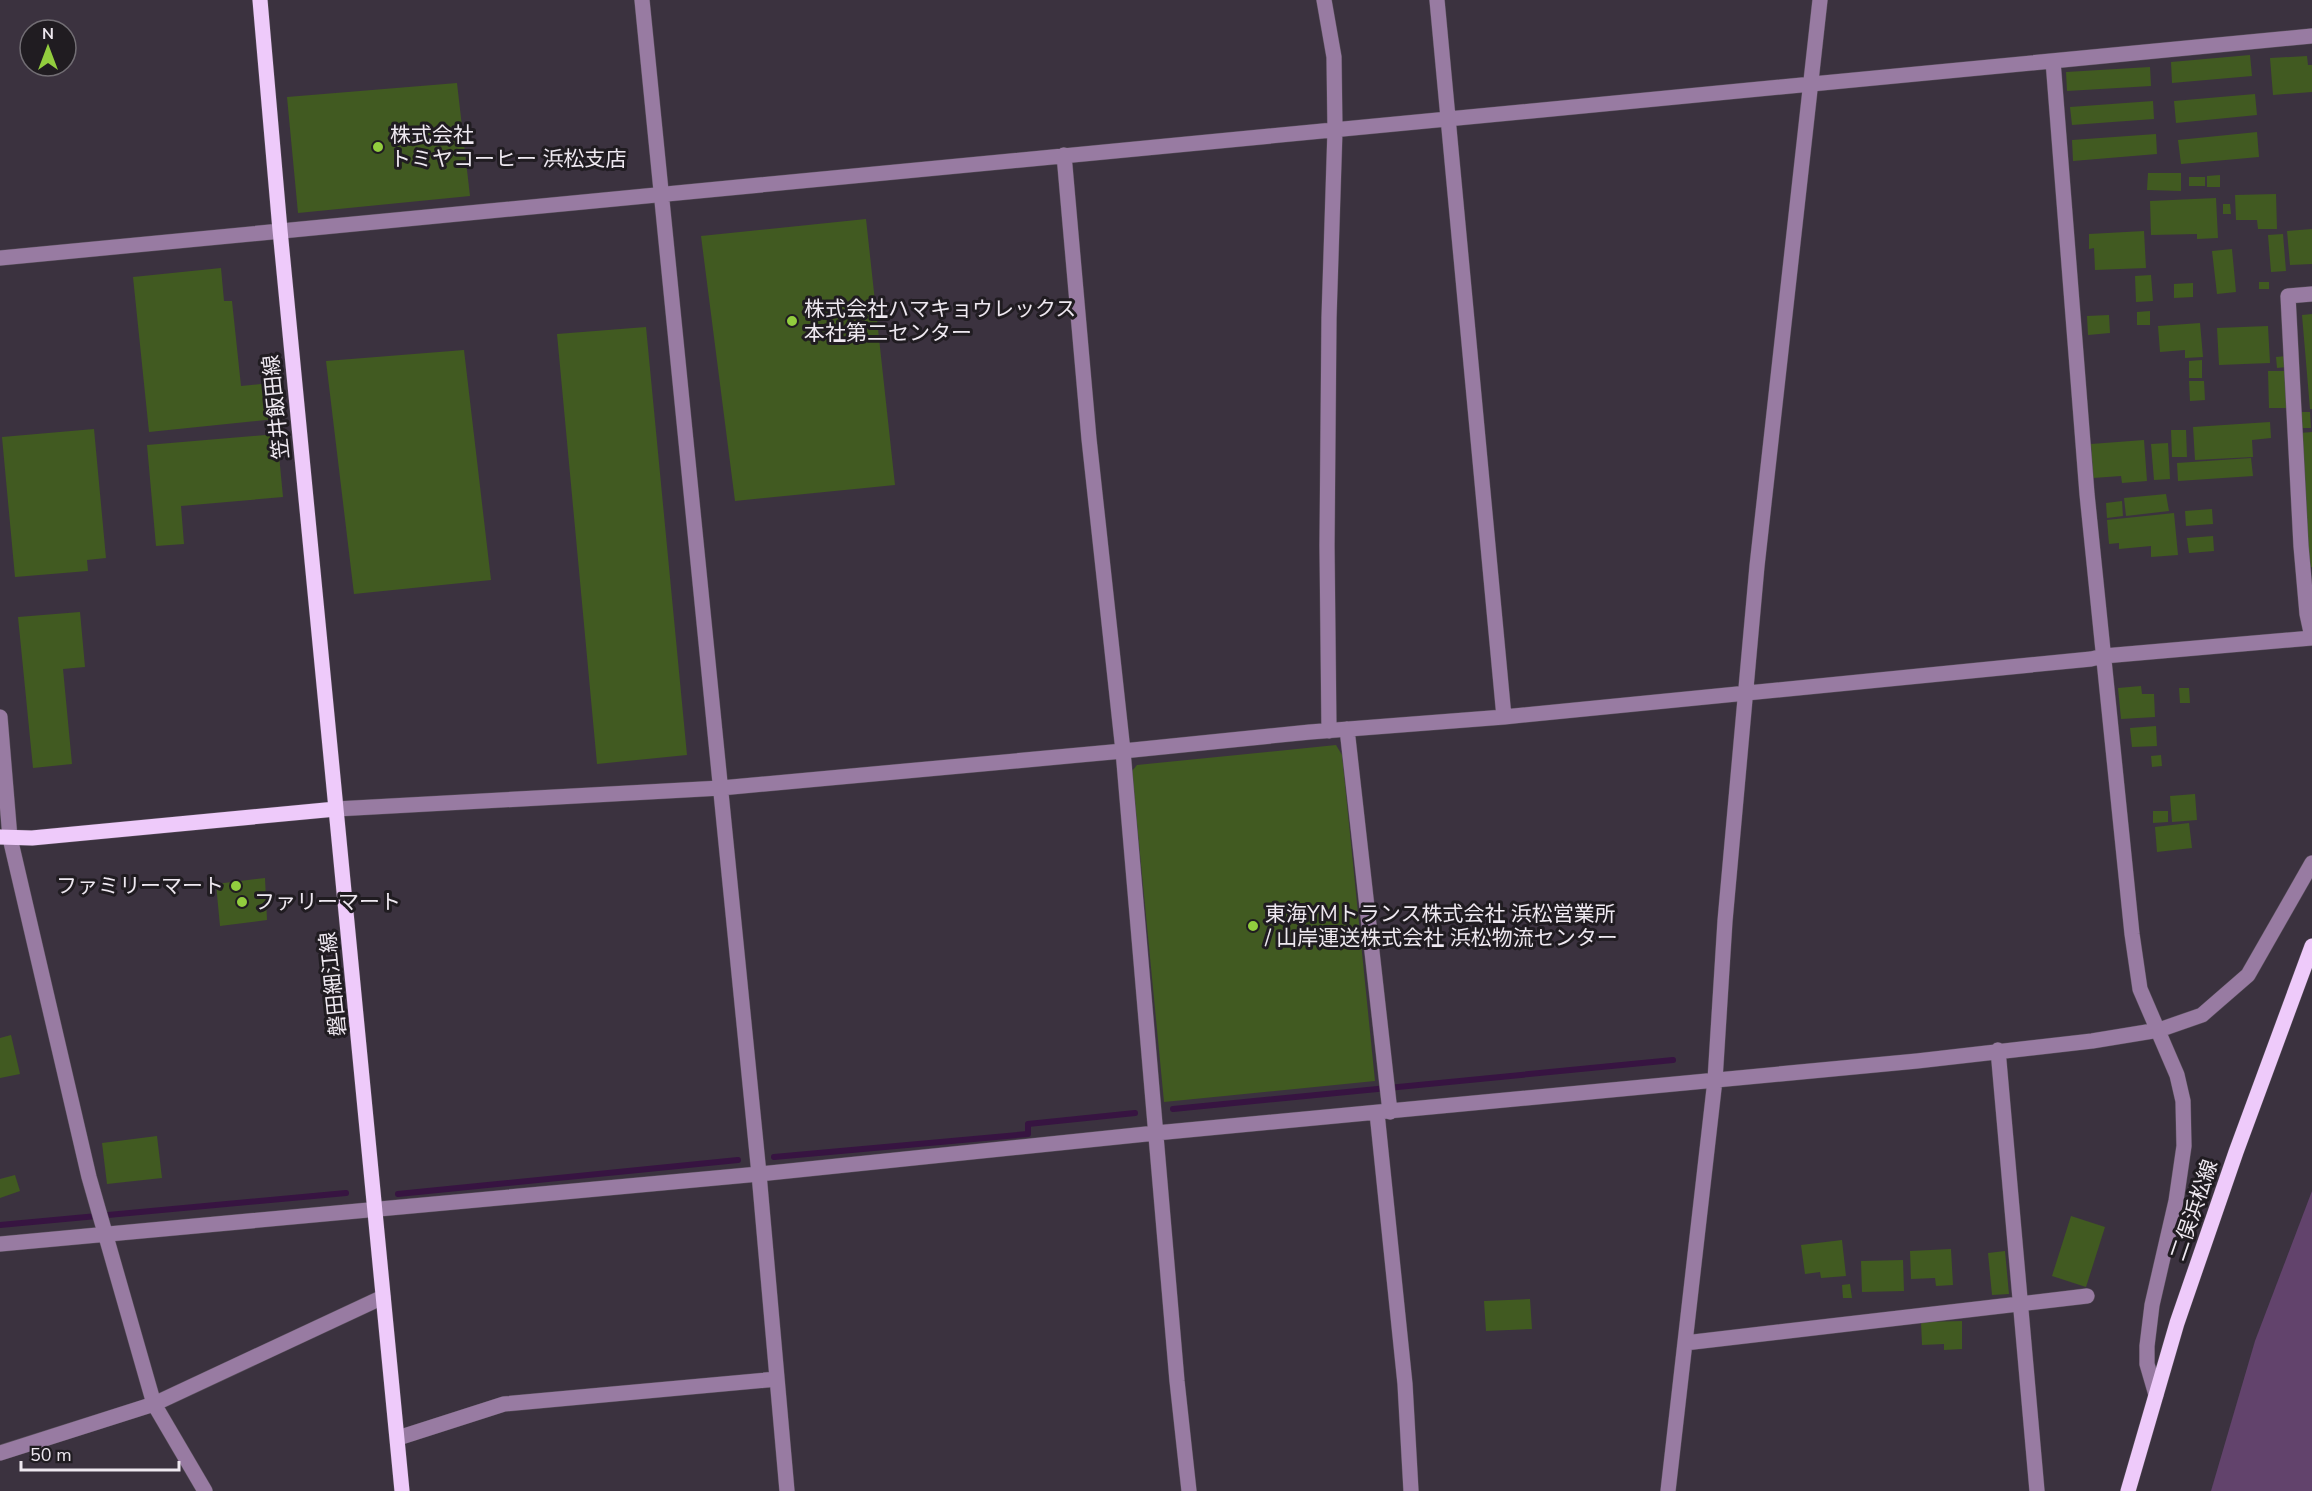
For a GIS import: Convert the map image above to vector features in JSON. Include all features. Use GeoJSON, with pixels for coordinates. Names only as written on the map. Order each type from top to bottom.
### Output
{"type":"FeatureCollection","features":[{"type":"Feature","properties":{"kind":"main road","name":"笠井飯田線"},"geometry":{"type":"LineString","coordinates":[[260,0],[336,809]]}},
{"type":"Feature","properties":{"kind":"main road"},"geometry":{"type":"LineString","coordinates":[[5,838],[32,838],[336,809]]}},
{"type":"Feature","properties":{"kind":"main road","name":"磐田細江線"},"geometry":{"type":"LineString","coordinates":[[336,809],[402,1491]]}},
{"type":"Feature","properties":{"kind":"main road","name":"二俣浜松線"},"geometry":{"type":"LineString","coordinates":[[2128,1491],[2177,1323],[2232,1162],[2312,946]]}},
{"type":"Feature","properties":{"kind":"street"},"geometry":{"type":"LineString","coordinates":[[642,0],[759,1174],[787,1491]]}},
{"type":"Feature","properties":{"kind":"street"},"geometry":{"type":"LineString","coordinates":[[1324,0],[1334,57],[1335,130],[1328,330],[1329,730]]}},
{"type":"Feature","properties":{"kind":"street"},"geometry":{"type":"LineString","coordinates":[[1437,0],[1504,717]]}},
{"type":"Feature","properties":{"kind":"street"},"geometry":{"type":"LineString","coordinates":[[1668,1491],[1715,1080],[1725,921],[1746,692],[1782,328],[1820,0]]}},
{"type":"Feature","properties":{"kind":"street"},"geometry":{"type":"LineString","coordinates":[[0,258],[2312,36]]}},
{"type":"Feature","properties":{"kind":"street"},"geometry":{"type":"LineString","coordinates":[[2053,61],[2087,494],[2120,824],[2140,989],[2177,1075],[2183,1101],[2184,1146],[2176,1201],[2152,1305],[2146,1346],[2147,1364],[2156,1395]]}},
{"type":"Feature","properties":{"kind":"street"},"geometry":{"type":"LineString","coordinates":[[1064,156],[1089,439],[1123,752],[1177,1381],[1189,1491]]}},
{"type":"Feature","properties":{"kind":"street"},"geometry":{"type":"LineString","coordinates":[[336,809],[721,788],[1123,752],[1329,730],[1504,717],[2104,656],[2312,638],[2307,614],[2301,546],[2288,296],[2312,294]]}},
{"type":"Feature","properties":{"kind":"street"},"geometry":{"type":"LineString","coordinates":[[0,717],[5,838],[89,1177],[154,1404],[205,1491]]}},
{"type":"Feature","properties":{"kind":"street"},"geometry":{"type":"LineString","coordinates":[[1347,729],[1387,1087],[1383,1112],[1405,1384],[1411,1491]]}},
{"type":"Feature","properties":{"kind":"street"},"geometry":{"type":"LineString","coordinates":[[0,1244],[105,1231],[759,1174],[1156,1133],[1917,1061],[2092,1041],[2159,1030],[2202,1015],[2248,975],[2312,863]]}},
{"type":"Feature","properties":{"kind":"street"},"geometry":{"type":"LineString","coordinates":[[1998,1050],[2037,1491]]}},
{"type":"Feature","properties":{"kind":"street"},"geometry":{"type":"LineString","coordinates":[[0,1453],[154,1404],[383,1296]]}},
{"type":"Feature","properties":{"kind":"street"},"geometry":{"type":"LineString","coordinates":[[1684,1343],[2087,1296]]}},
{"type":"Feature","properties":{"kind":"street"},"geometry":{"type":"LineString","coordinates":[[398,1438],[504,1404],[777,1378]]}},
{"type":"Feature","properties":{"kind":"shaded area"},"geometry":{"type":"Polygon","coordinates":[[[2312,1191],[2312,1491],[2211,1491],[2255,1341],[2312,1191]]]}},
{"type":"Feature","properties":{"kind":"building"},"geometry":{"type":"Polygon","coordinates":[[[2250,55],[2252,76],[2172,83],[2171,62],[2250,55]]]}},
{"type":"Feature","properties":{"kind":"building"},"geometry":{"type":"Polygon","coordinates":[[[2307,56],[2308,65],[2312,65],[2312,92],[2273,95],[2270,58],[2307,56]]]}},
{"type":"Feature","properties":{"kind":"building"},"geometry":{"type":"Polygon","coordinates":[[[2150,67],[2151,86],[2067,91],[2066,72],[2150,67]]]}},
{"type":"Feature","properties":{"kind":"building","name":"株式会社 トミヤコーヒー 浜松支店"},"geometry":{"type":"Polygon","coordinates":[[[457,83],[470,196],[298,213],[287,97],[457,83]]]}},
{"type":"Feature","properties":{"kind":"building"},"geometry":{"type":"Polygon","coordinates":[[[2255,94],[2257,115],[2176,123],[2174,101],[2255,94]]]}},
{"type":"Feature","properties":{"kind":"building"},"geometry":{"type":"Polygon","coordinates":[[[2153,101],[2154,119],[2072,125],[2070,107],[2153,101]]]}},
{"type":"Feature","properties":{"kind":"building"},"geometry":{"type":"Polygon","coordinates":[[[2257,132],[2259,157],[2181,164],[2178,140],[2257,132]]]}},
{"type":"Feature","properties":{"kind":"building"},"geometry":{"type":"Polygon","coordinates":[[[2156,134],[2157,154],[2073,161],[2072,140],[2156,134]]]}},
{"type":"Feature","properties":{"kind":"building"},"geometry":{"type":"Polygon","coordinates":[[[2148,173],[2181,173],[2181,191],[2147,190],[2148,173]]]}},
{"type":"Feature","properties":{"kind":"building"},"geometry":{"type":"Polygon","coordinates":[[[2220,175],[2220,187],[2207,187],[2207,176],[2220,175]]]}},
{"type":"Feature","properties":{"kind":"building"},"geometry":{"type":"Polygon","coordinates":[[[2189,177],[2205,177],[2205,186],[2189,186],[2189,177]]]}},
{"type":"Feature","properties":{"kind":"building"},"geometry":{"type":"Polygon","coordinates":[[[2276,194],[2277,229],[2258,229],[2257,220],[2236,220],[2235,195],[2276,194]]]}},
{"type":"Feature","properties":{"kind":"building"},"geometry":{"type":"Polygon","coordinates":[[[2216,198],[2218,238],[2197,239],[2197,234],[2151,235],[2150,201],[2216,198]]]}},
{"type":"Feature","properties":{"kind":"building"},"geometry":{"type":"Polygon","coordinates":[[[2223,204],[2230,204],[2231,214],[2223,214],[2223,204]]]}},
{"type":"Feature","properties":{"kind":"building"},"geometry":{"type":"Polygon","coordinates":[[[866,219],[895,485],[735,501],[701,236],[866,219]]]}},
{"type":"Feature","properties":{"kind":"building"},"geometry":{"type":"Polygon","coordinates":[[[2312,229],[2312,264],[2290,265],[2287,231],[2312,229]]]}},
{"type":"Feature","properties":{"kind":"building"},"geometry":{"type":"Polygon","coordinates":[[[2144,231],[2146,268],[2095,270],[2094,248],[2089,249],[2089,234],[2144,231]]]}},
{"type":"Feature","properties":{"kind":"building"},"geometry":{"type":"Polygon","coordinates":[[[2283,234],[2286,271],[2271,272],[2268,235],[2283,234]]]}},
{"type":"Feature","properties":{"kind":"building"},"geometry":{"type":"Polygon","coordinates":[[[2232,249],[2236,292],[2217,294],[2212,251],[2232,249]]]}},
{"type":"Feature","properties":{"kind":"building"},"geometry":{"type":"Polygon","coordinates":[[[221,268],[224,301],[232,301],[241,386],[271,383],[275,419],[149,432],[133,277],[221,268]]]}},
{"type":"Feature","properties":{"kind":"building"},"geometry":{"type":"Polygon","coordinates":[[[2151,275],[2153,301],[2136,302],[2135,276],[2151,275]]]}},
{"type":"Feature","properties":{"kind":"building"},"geometry":{"type":"Polygon","coordinates":[[[2259,282],[2269,282],[2269,289],[2259,289],[2259,282]]]}},
{"type":"Feature","properties":{"kind":"building"},"geometry":{"type":"Polygon","coordinates":[[[2193,283],[2193,297],[2174,298],[2174,284],[2193,283]]]}},
{"type":"Feature","properties":{"kind":"building"},"geometry":{"type":"Polygon","coordinates":[[[2150,311],[2150,325],[2137,325],[2137,312],[2150,311]]]}},
{"type":"Feature","properties":{"kind":"building"},"geometry":{"type":"Polygon","coordinates":[[[2312,314],[2312,409],[2310,409],[2302,315],[2312,314]]]}},
{"type":"Feature","properties":{"kind":"building"},"geometry":{"type":"Polygon","coordinates":[[[2109,315],[2110,333],[2088,335],[2087,316],[2109,315]]]}},
{"type":"Feature","properties":{"kind":"building"},"geometry":{"type":"Polygon","coordinates":[[[2200,323],[2203,357],[2185,358],[2185,350],[2160,352],[2158,326],[2200,323]]]}},
{"type":"Feature","properties":{"kind":"building"},"geometry":{"type":"Polygon","coordinates":[[[2268,326],[2270,363],[2219,365],[2217,328],[2268,326]]]}},
{"type":"Feature","properties":{"kind":"building"},"geometry":{"type":"Polygon","coordinates":[[[646,327],[687,755],[597,764],[557,334],[646,327]]]}},
{"type":"Feature","properties":{"kind":"building"},"geometry":{"type":"Polygon","coordinates":[[[464,350],[491,580],[354,594],[326,361],[464,350]]]}},
{"type":"Feature","properties":{"kind":"building"},"geometry":{"type":"Polygon","coordinates":[[[2287,356],[2287,367],[2277,368],[2276,357],[2287,356]]]}},
{"type":"Feature","properties":{"kind":"building"},"geometry":{"type":"Polygon","coordinates":[[[2202,360],[2202,378],[2189,378],[2189,361],[2202,360]]]}},
{"type":"Feature","properties":{"kind":"building"},"geometry":{"type":"Polygon","coordinates":[[[2268,371],[2287,371],[2288,408],[2269,408],[2268,371]]]}},
{"type":"Feature","properties":{"kind":"building"},"geometry":{"type":"Polygon","coordinates":[[[2189,381],[2204,381],[2205,400],[2190,401],[2189,381]]]}},
{"type":"Feature","properties":{"kind":"building"},"geometry":{"type":"Polygon","coordinates":[[[2298,412],[2310,412],[2311,428],[2299,428],[2298,412]]]}},
{"type":"Feature","properties":{"kind":"building"},"geometry":{"type":"Polygon","coordinates":[[[2270,422],[2271,438],[2252,440],[2253,457],[2195,460],[2193,427],[2270,422]]]}},
{"type":"Feature","properties":{"kind":"building"},"geometry":{"type":"Polygon","coordinates":[[[94,429],[106,558],[87,560],[88,571],[15,577],[2,437],[94,429]]]}},
{"type":"Feature","properties":{"kind":"building"},"geometry":{"type":"Polygon","coordinates":[[[2171,430],[2186,430],[2187,457],[2172,457],[2171,430]]]}},
{"type":"Feature","properties":{"kind":"building"},"geometry":{"type":"Polygon","coordinates":[[[2312,432],[2312,567],[2310,567],[2300,433],[2312,432]]]}},
{"type":"Feature","properties":{"kind":"building"},"geometry":{"type":"Polygon","coordinates":[[[277,434],[283,497],[181,506],[184,544],[156,546],[147,445],[277,434]]]}},
{"type":"Feature","properties":{"kind":"building"},"geometry":{"type":"Polygon","coordinates":[[[2144,440],[2147,481],[2122,483],[2121,476],[2093,478],[2091,444],[2144,440]]]}},
{"type":"Feature","properties":{"kind":"building"},"geometry":{"type":"Polygon","coordinates":[[[2168,443],[2170,479],[2154,480],[2151,444],[2168,443]]]}},
{"type":"Feature","properties":{"kind":"building"},"geometry":{"type":"Polygon","coordinates":[[[2251,458],[2253,476],[2178,481],[2177,463],[2251,458]]]}},
{"type":"Feature","properties":{"kind":"building"},"geometry":{"type":"Polygon","coordinates":[[[2166,494],[2169,511],[2126,516],[2124,498],[2166,494]]]}},
{"type":"Feature","properties":{"kind":"building"},"geometry":{"type":"Polygon","coordinates":[[[2122,501],[2123,516],[2107,518],[2106,503],[2122,501]]]}},
{"type":"Feature","properties":{"kind":"building"},"geometry":{"type":"Polygon","coordinates":[[[2212,509],[2213,524],[2186,526],[2185,511],[2212,509]]]}},
{"type":"Feature","properties":{"kind":"building"},"geometry":{"type":"Polygon","coordinates":[[[2174,513],[2178,555],[2151,557],[2151,546],[2119,549],[2119,543],[2109,544],[2107,520],[2174,513]]]}},
{"type":"Feature","properties":{"kind":"building"},"geometry":{"type":"Polygon","coordinates":[[[2213,536],[2214,551],[2189,553],[2187,538],[2213,536]]]}},
{"type":"Feature","properties":{"kind":"building"},"geometry":{"type":"Polygon","coordinates":[[[80,612],[85,667],[63,669],[72,764],[33,768],[18,617],[80,612]]]}},
{"type":"Feature","properties":{"kind":"building"},"geometry":{"type":"Polygon","coordinates":[[[2141,686],[2142,694],[2154,694],[2155,717],[2121,719],[2118,688],[2141,686]]]}},
{"type":"Feature","properties":{"kind":"building"},"geometry":{"type":"Polygon","coordinates":[[[2179,688],[2189,688],[2190,703],[2180,703],[2179,688]]]}},
{"type":"Feature","properties":{"kind":"building"},"geometry":{"type":"Polygon","coordinates":[[[2156,726],[2157,746],[2132,747],[2130,728],[2156,726]]]}},
{"type":"Feature","properties":{"kind":"building","name":"東海YMトランス株式会社 浜松営業所 / 山岸運送株式会社 浜松物流センター"},"geometry":{"type":"Polygon","coordinates":[[[1336,745],[1342,755],[1375,1081],[1164,1102],[1132,771],[1137,765],[1336,745]]]}},
{"type":"Feature","properties":{"kind":"building"},"geometry":{"type":"Polygon","coordinates":[[[2161,755],[2162,766],[2152,767],[2151,756],[2161,755]]]}},
{"type":"Feature","properties":{"kind":"building"},"geometry":{"type":"Polygon","coordinates":[[[2195,794],[2197,820],[2172,822],[2170,796],[2195,794]]]}},
{"type":"Feature","properties":{"kind":"building"},"geometry":{"type":"Polygon","coordinates":[[[2153,811],[2168,811],[2168,822],[2153,823],[2153,811]]]}},
{"type":"Feature","properties":{"kind":"building"},"geometry":{"type":"Polygon","coordinates":[[[2189,823],[2192,848],[2157,852],[2155,827],[2189,823]]]}},
{"type":"Feature","properties":{"kind":"building","name":"ファリーマート"},"geometry":{"type":"Polygon","coordinates":[[[265,878],[267,920],[220,926],[216,884],[265,878]]]}},
{"type":"Feature","properties":{"kind":"building"},"geometry":{"type":"Polygon","coordinates":[[[11,1035],[20,1074],[0,1078],[0,1038],[11,1035]]]}},
{"type":"Feature","properties":{"kind":"building"},"geometry":{"type":"Polygon","coordinates":[[[157,1136],[162,1178],[107,1184],[102,1143],[157,1136]]]}},
{"type":"Feature","properties":{"kind":"building"},"geometry":{"type":"Polygon","coordinates":[[[15,1175],[20,1191],[0,1198],[0,1179],[15,1175]]]}},
{"type":"Feature","properties":{"kind":"building"},"geometry":{"type":"Polygon","coordinates":[[[2071,1216],[2105,1227],[2086,1287],[2052,1276],[2071,1216]]]}},
{"type":"Feature","properties":{"kind":"building"},"geometry":{"type":"Polygon","coordinates":[[[1842,1240],[1846,1276],[1821,1278],[1820,1272],[1805,1274],[1801,1245],[1842,1240]]]}},
{"type":"Feature","properties":{"kind":"building"},"geometry":{"type":"Polygon","coordinates":[[[1951,1249],[1953,1285],[1936,1286],[1935,1278],[1911,1279],[1910,1251],[1951,1249]]]}},
{"type":"Feature","properties":{"kind":"building"},"geometry":{"type":"Polygon","coordinates":[[[2005,1251],[2009,1294],[1992,1295],[1988,1253],[2005,1251]]]}},
{"type":"Feature","properties":{"kind":"building"},"geometry":{"type":"Polygon","coordinates":[[[1903,1260],[1904,1291],[1862,1292],[1861,1261],[1903,1260]]]}},
{"type":"Feature","properties":{"kind":"building"},"geometry":{"type":"Polygon","coordinates":[[[1850,1284],[1852,1298],[1843,1298],[1842,1285],[1850,1284]]]}},
{"type":"Feature","properties":{"kind":"building"},"geometry":{"type":"Polygon","coordinates":[[[1530,1299],[1532,1329],[1486,1331],[1484,1301],[1530,1299]]]}},
{"type":"Feature","properties":{"kind":"building"},"geometry":{"type":"Polygon","coordinates":[[[1962,1321],[1962,1349],[1944,1350],[1944,1344],[1922,1345],[1921,1322],[1962,1321]]]}},
{"type":"Feature","properties":{"kind":"waterway"},"geometry":{"type":"LineString","coordinates":[[1173,1109],[1673,1060]]}},
{"type":"Feature","properties":{"kind":"waterway"},"geometry":{"type":"LineString","coordinates":[[774,1157],[1028,1134],[1028,1124],[1135,1113]]}},
{"type":"Feature","properties":{"kind":"waterway"},"geometry":{"type":"LineString","coordinates":[[398,1194],[738,1160]]}},
{"type":"Feature","properties":{"kind":"waterway"},"geometry":{"type":"LineString","coordinates":[[0,1225],[346,1193]]}},
{"type":"Feature","properties":{"kind":"place","name":"株式会社 トミヤコーヒー 浜松支店"},"geometry":{"type":"Point","coordinates":[378,147]}},
{"type":"Feature","properties":{"kind":"place","name":"株式会社ハマキョウレックス 本社第二センター"},"geometry":{"type":"Point","coordinates":[792,321]}},
{"type":"Feature","properties":{"kind":"place","name":"ファミリーマート"},"geometry":{"type":"Point","coordinates":[236,886]}},
{"type":"Feature","properties":{"kind":"place","name":"ファリーマート"},"geometry":{"type":"Point","coordinates":[242,902]}},
{"type":"Feature","properties":{"kind":"place","name":"東海YMトランス株式会社 浜松営業所 / 山岸運送株式会社 浜松物流センター"},"geometry":{"type":"Point","coordinates":[1253,926]}}]}
